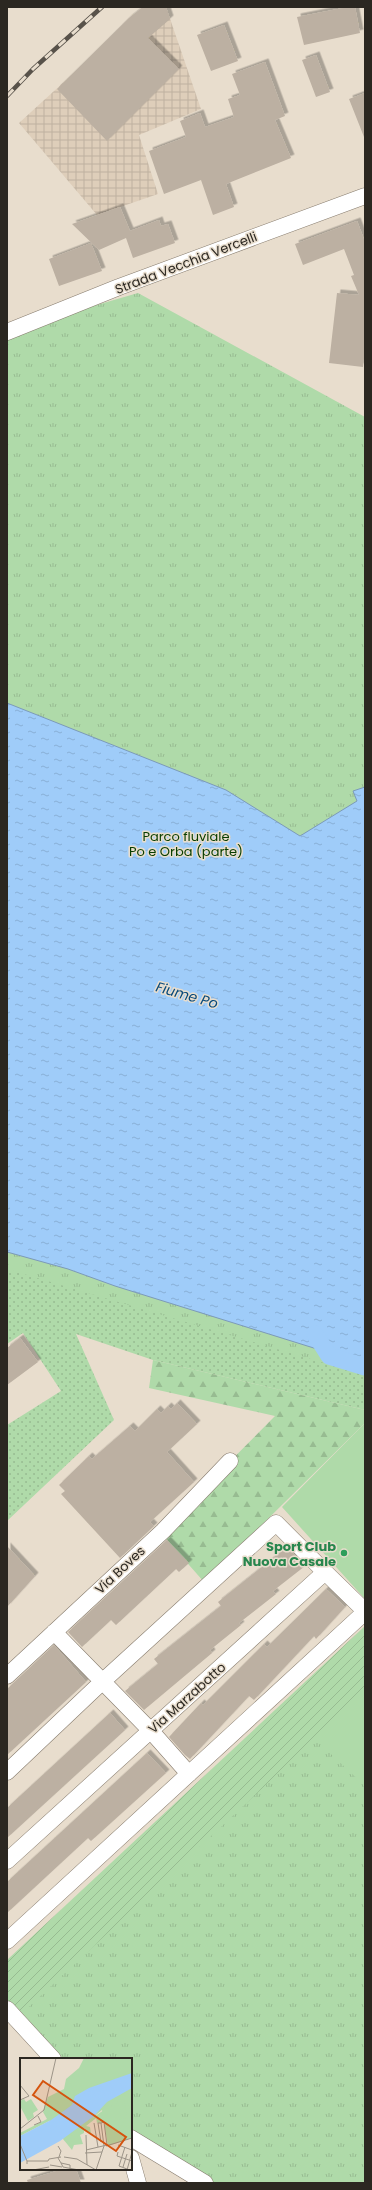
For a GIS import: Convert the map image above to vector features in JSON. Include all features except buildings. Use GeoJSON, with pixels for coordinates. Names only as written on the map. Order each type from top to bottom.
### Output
{"type":"FeatureCollection","features":[{"type":"Feature","properties":{"kind":"street","name":"Strada Vecchia Vercelli"},"geometry":{"type":"LineString","coordinates":[[7,332],[119,288],[365,196]]}},
{"type":"Feature","properties":{"kind":"street","name":"Via Boves"},"geometry":{"type":"LineString","coordinates":[[7,1676],[163,1531],[230,1461]]}},
{"type":"Feature","properties":{"kind":"street"},"geometry":{"type":"LineString","coordinates":[[7,1772],[103,1681],[276,1523],[365,1612],[7,1941]]}},
{"type":"Feature","properties":{"kind":"street","name":"Via Marzabotto"},"geometry":{"type":"LineString","coordinates":[[7,1861],[325,1572]]}},
{"type":"Feature","properties":{"kind":"street"},"geometry":{"type":"LineString","coordinates":[[54,1632],[151,1731],[189,1774]]}},
{"type":"Feature","properties":{"kind":"street"},"geometry":{"type":"LineString","coordinates":[[7,2009],[52,2058]]}},
{"type":"Feature","properties":{"kind":"street"},"geometry":{"type":"LineString","coordinates":[[132,2139],[205,2183]]}},
{"type":"Feature","properties":{"kind":"street"},"geometry":{"type":"LineString","coordinates":[[132,2162],[138,2183]]}},
{"type":"Feature","properties":{"kind":"shaded area"},"geometry":{"type":"Polygon","coordinates":[[[146,7],[166,7],[201,109],[139,135],[158,194],[97,215],[19,123],[146,7]]]}},
{"type":"Feature","properties":{"kind":"green space","name":"Parco fluviale Po e Orba (parte)"},"geometry":{"type":"Polygon","coordinates":[[[138,293],[365,417],[365,1375],[7,1269],[7,331],[138,293]]]}},
{"type":"Feature","properties":{"kind":"green space"},"geometry":{"type":"Polygon","coordinates":[[[7,1252],[365,1373],[365,1410],[153,1360],[76,1334],[114,1420],[7,1521],[7,1425],[61,1391],[23,1333],[7,1344],[7,1252]]]}},
{"type":"Feature","properties":{"kind":"green space"},"geometry":{"type":"Polygon","coordinates":[[[153,1360],[365,1410],[365,1423],[204,1582],[160,1532],[275,1416],[149,1388],[153,1360]]]}},
{"type":"Feature","properties":{"kind":"green space","name":"Sport Club Nuova Casale"},"geometry":{"type":"Polygon","coordinates":[[[365,1423],[365,1599],[282,1507],[365,1423]]]}},
{"type":"Feature","properties":{"kind":"green space"},"geometry":{"type":"Polygon","coordinates":[[[365,1626],[365,1692],[18,2017],[7,2005],[7,1960],[365,1626]]]}},
{"type":"Feature","properties":{"kind":"green space"},"geometry":{"type":"Polygon","coordinates":[[[365,1628],[365,2183],[208,2183],[132,2132],[132,2058],[59,2058],[7,2002],[365,1628]]]}},
{"type":"Feature","properties":{"kind":"green space"},"geometry":{"type":"Polygon","coordinates":[[[365,1692],[365,1786],[315,1739],[365,1692]]]}},
{"type":"Feature","properties":{"kind":"water","name":"Fiume Po"},"geometry":{"type":"Polygon","coordinates":[[[7,703],[226,790],[300,836],[357,801],[353,791],[365,787],[365,1364],[115,1286],[68,1269],[7,1252],[7,703]]]}},
{"type":"Feature","properties":{"kind":"waterway"},"geometry":{"type":"LineString","coordinates":[[315,1334],[329,1356],[365,1367]]}},
{"type":"Feature","properties":{"kind":"railway"},"geometry":{"type":"LineString","coordinates":[[7,96],[33,69],[102,7]]}},
{"type":"Feature","properties":{"kind":"place","name":"Sport Club Nuova Casale"},"geometry":{"type":"Point","coordinates":[344,1553]}}]}
